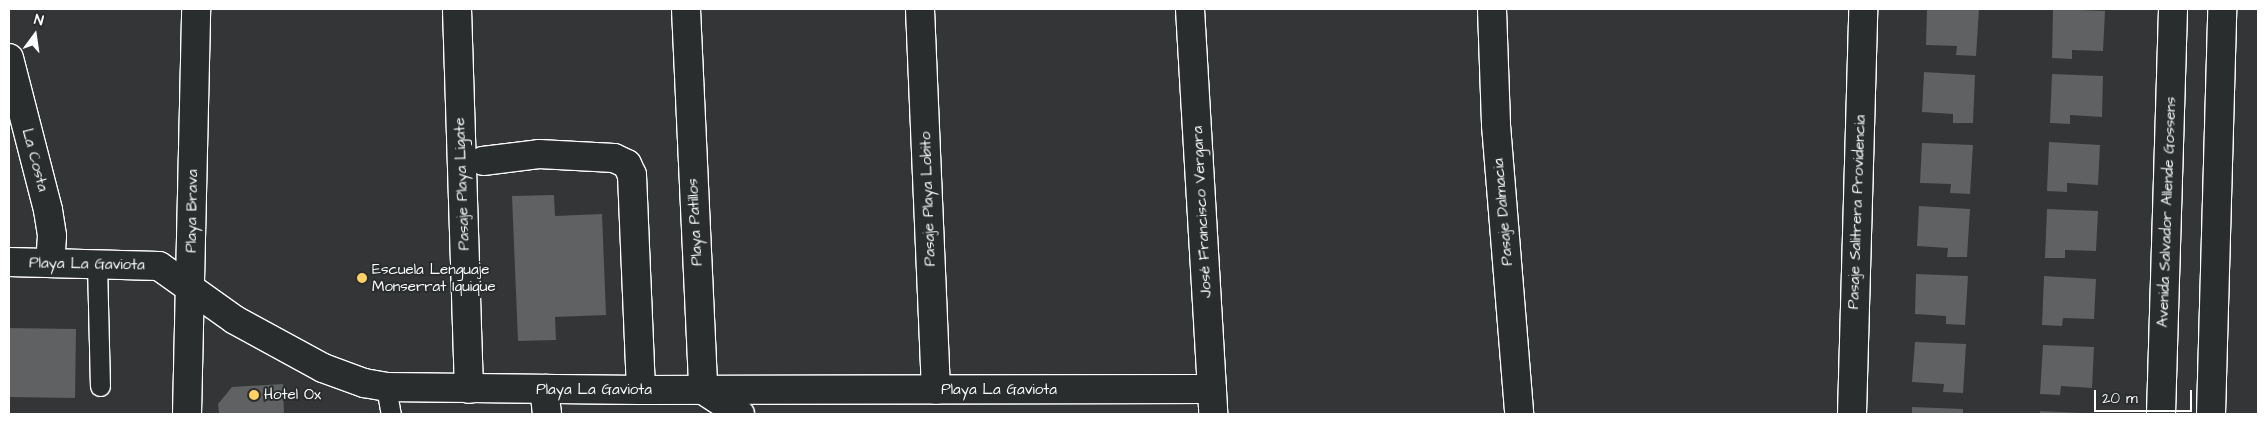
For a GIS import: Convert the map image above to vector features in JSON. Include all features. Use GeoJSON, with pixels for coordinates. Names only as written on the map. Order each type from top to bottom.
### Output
{"type":"FeatureCollection","features":[{"type":"Feature","properties":{"kind":"street","name":"Playa Brava"},"geometry":{"type":"LineString","coordinates":[[187,414],[196,9]]}},
{"type":"Feature","properties":{"kind":"street","name":"Pasaje Playa Ligate"},"geometry":{"type":"LineString","coordinates":[[457,9],[468,389]]}},
{"type":"Feature","properties":{"kind":"street","name":"Playa Patillos"},"geometry":{"type":"LineString","coordinates":[[686,9],[703,390]]}},
{"type":"Feature","properties":{"kind":"street","name":"Pasaje Playa Lobito"},"geometry":{"type":"LineString","coordinates":[[920,9],[936,390]]}},
{"type":"Feature","properties":{"kind":"street","name":"José Francisco Vergara"},"geometry":{"type":"LineString","coordinates":[[1190,9],[1212,402]]}},
{"type":"Feature","properties":{"kind":"street","name":"Pasaje Dalmacia"},"geometry":{"type":"LineString","coordinates":[[1492,9],[1496,125],[1519,414]]}},
{"type":"Feature","properties":{"kind":"street","name":"Pasaje Salitrera Providencia"},"geometry":{"type":"LineString","coordinates":[[1852,414],[1863,9]]}},
{"type":"Feature","properties":{"kind":"street","name":"Avenida Salvador Allende Gossens"},"geometry":{"type":"LineString","coordinates":[[2161,414],[2173,9]]}},
{"type":"Feature","properties":{"kind":"street"},"geometry":{"type":"LineString","coordinates":[[2211,414],[2222,9]]}},
{"type":"Feature","properties":{"kind":"street","name":"La Costa"},"geometry":{"type":"LineString","coordinates":[[9,58],[48,210],[52,236],[50,263]]}},
{"type":"Feature","properties":{"kind":"street"},"geometry":{"type":"LineString","coordinates":[[482,161],[539,154],[614,158],[627,164],[632,175],[641,390]]}},
{"type":"Feature","properties":{"kind":"street","name":"Playa La Gaviota"},"geometry":{"type":"LineString","coordinates":[[9,262],[159,266],[235,320],[324,368],[364,383],[386,387],[468,389],[546,402],[641,390],[936,390],[1212,402]]}},
{"type":"Feature","properties":{"kind":"street"},"geometry":{"type":"LineString","coordinates":[[703,390],[740,414]]}},
{"type":"Feature","properties":{"kind":"lane"},"geometry":{"type":"LineString","coordinates":[[97,264],[100,386]]}},
{"type":"Feature","properties":{"kind":"lane"},"geometry":{"type":"LineString","coordinates":[[386,387],[391,414]]}},
{"type":"Feature","properties":{"kind":"building"},"geometry":{"type":"Polygon","coordinates":[[[1927,9],[1979,9],[1976,56],[1956,55],[1957,46],[1926,45],[1927,9]]]}},
{"type":"Feature","properties":{"kind":"building"},"geometry":{"type":"Polygon","coordinates":[[[2053,9],[2105,11],[2103,51],[2072,50],[2072,59],[2052,58],[2053,9]]]}},
{"type":"Feature","properties":{"kind":"building"},"geometry":{"type":"Polygon","coordinates":[[[1924,72],[1975,75],[1973,123],[1953,123],[1953,114],[1922,112],[1924,72]]]}},
{"type":"Feature","properties":{"kind":"building"},"geometry":{"type":"Polygon","coordinates":[[[2052,74],[2103,76],[2102,117],[2070,115],[2070,124],[2050,123],[2052,74]]]}},
{"type":"Feature","properties":{"kind":"building"},"geometry":{"type":"Polygon","coordinates":[[[2049,142],[2100,145],[2098,185],[2067,183],[2067,192],[2047,191],[2049,142]]]}},
{"type":"Feature","properties":{"kind":"building"},"geometry":{"type":"Polygon","coordinates":[[[1922,143],[1973,145],[1970,194],[1950,193],[1951,184],[1920,183],[1922,143]]]}},
{"type":"Feature","properties":{"kind":"building"},"geometry":{"type":"Polygon","coordinates":[[[554,195],[555,216],[602,214],[606,315],[555,317],[556,340],[518,341],[512,196],[554,195]]]}},
{"type":"Feature","properties":{"kind":"building"},"geometry":{"type":"Polygon","coordinates":[[[1919,206],[1970,209],[1967,257],[1947,257],[1948,248],[1917,246],[1919,206]]]}},
{"type":"Feature","properties":{"kind":"building"},"geometry":{"type":"Polygon","coordinates":[[[2047,209],[2098,211],[2096,251],[2065,250],[2065,258],[2045,258],[2047,209]]]}},
{"type":"Feature","properties":{"kind":"building"},"geometry":{"type":"Polygon","coordinates":[[[1916,274],[1968,276],[1965,325],[1946,324],[1946,316],[1915,314],[1916,274]]]}},
{"type":"Feature","properties":{"kind":"building"},"geometry":{"type":"Polygon","coordinates":[[[2044,276],[2096,279],[2094,319],[2063,318],[2062,326],[2042,325],[2044,276]]]}},
{"type":"Feature","properties":{"kind":"building"},"geometry":{"type":"Polygon","coordinates":[[[9,328],[76,329],[75,398],[9,397],[9,328]]]}},
{"type":"Feature","properties":{"kind":"building"},"geometry":{"type":"Polygon","coordinates":[[[1915,342],[1966,344],[1963,393],[1943,392],[1944,384],[1912,382],[1915,342]]]}},
{"type":"Feature","properties":{"kind":"building"},"geometry":{"type":"Polygon","coordinates":[[[2043,345],[2094,347],[2092,388],[2061,386],[2060,395],[2040,394],[2043,345]]]}},
{"type":"Feature","properties":{"kind":"building","name":"Hotel Ox"},"geometry":{"type":"Polygon","coordinates":[[[283,384],[284,414],[219,414],[218,404],[232,387],[283,384]]]}},
{"type":"Feature","properties":{"kind":"building"},"geometry":{"type":"Polygon","coordinates":[[[1912,407],[1963,409],[1963,414],[1912,414],[1912,407]]]}},
{"type":"Feature","properties":{"kind":"building"},"geometry":{"type":"Polygon","coordinates":[[[2040,411],[2082,413],[2082,414],[2040,414],[2040,411]]]}},
{"type":"Feature","properties":{"kind":"place","name":"Escuela Lenguaje Monserrat Iquique"},"geometry":{"type":"Point","coordinates":[362,278]}},
{"type":"Feature","properties":{"kind":"place","name":"Hotel Ox"},"geometry":{"type":"Point","coordinates":[254,395]}}]}
